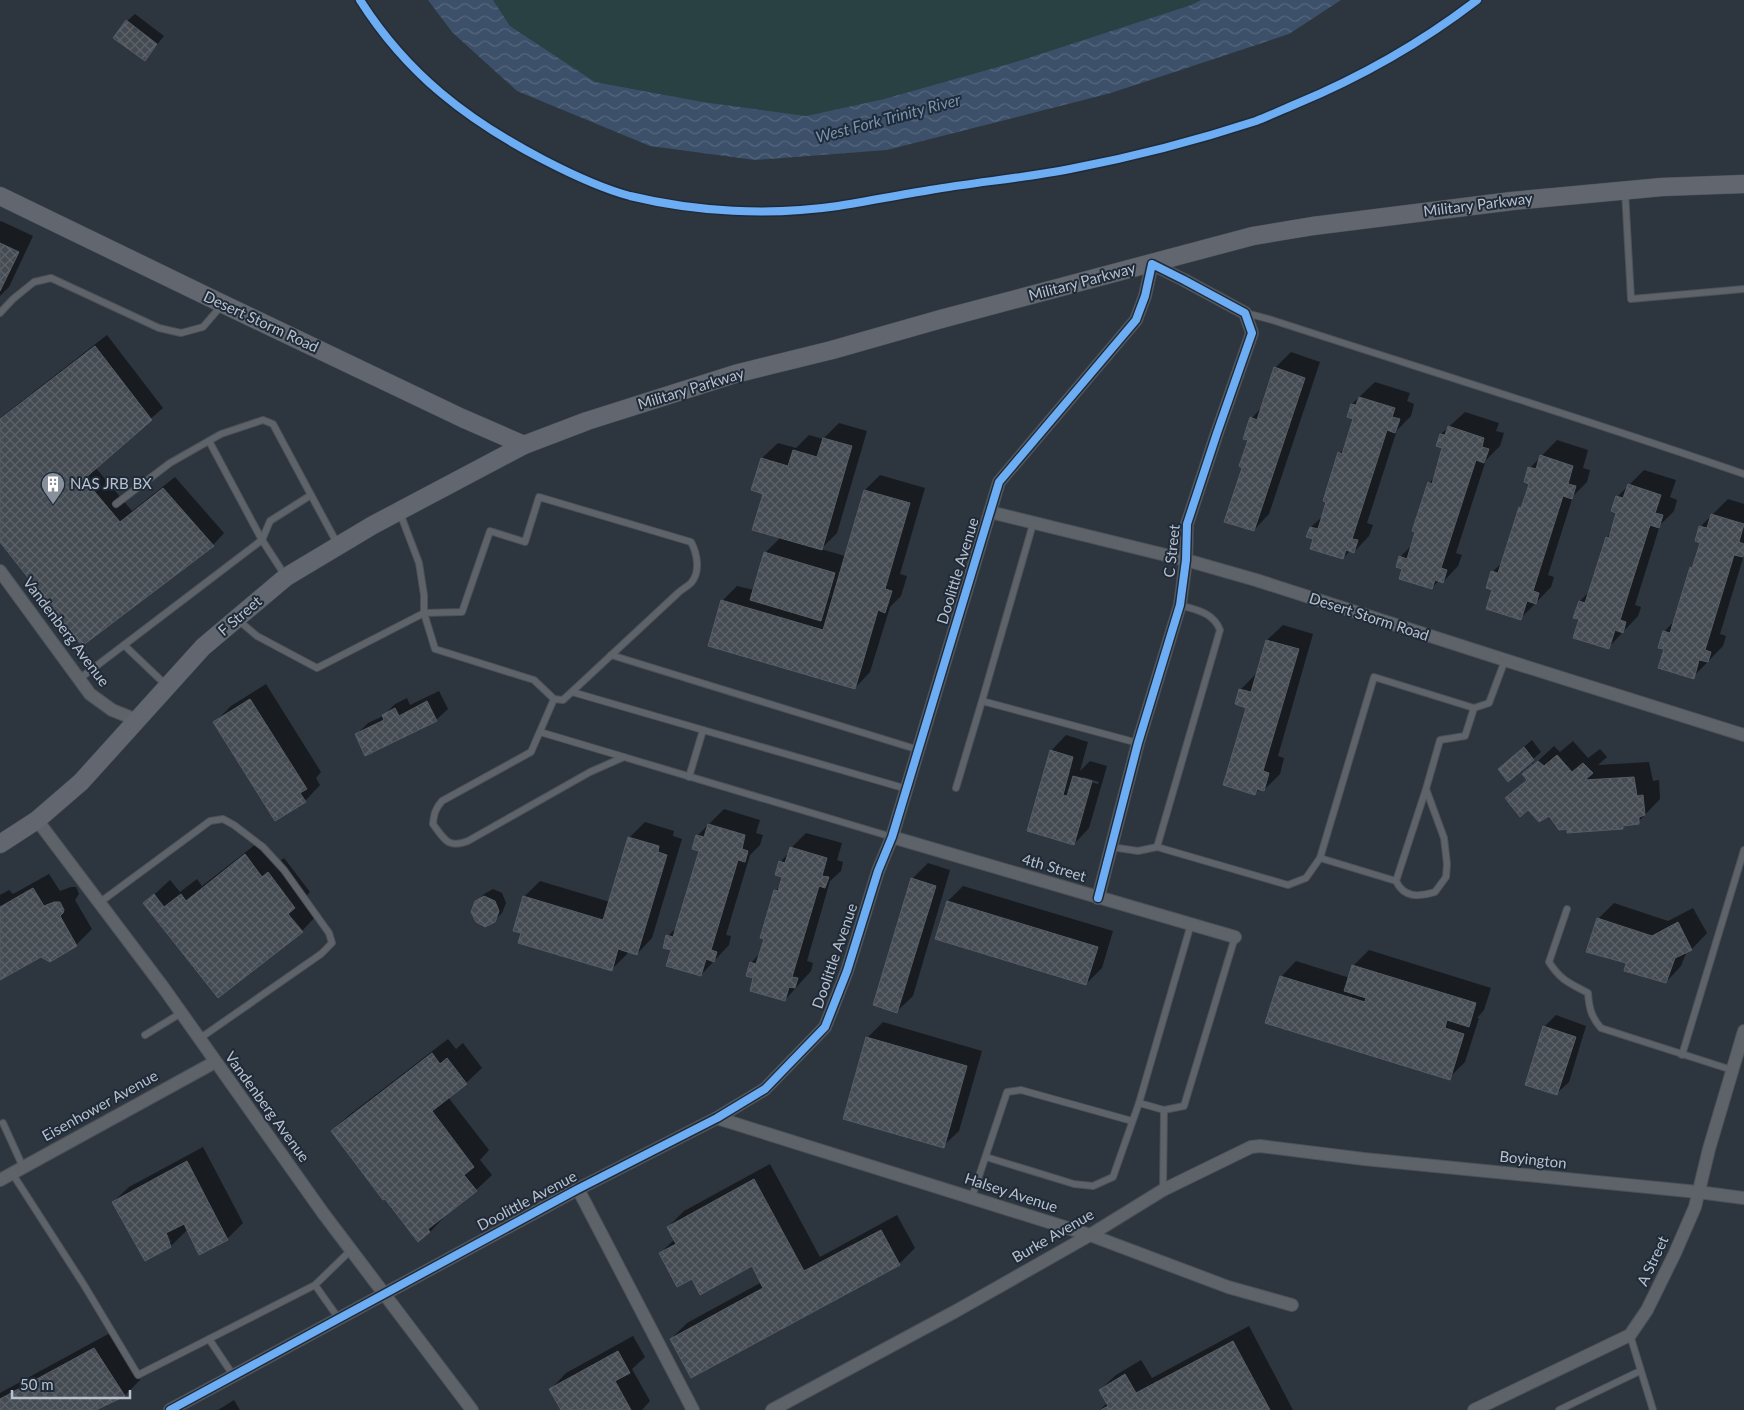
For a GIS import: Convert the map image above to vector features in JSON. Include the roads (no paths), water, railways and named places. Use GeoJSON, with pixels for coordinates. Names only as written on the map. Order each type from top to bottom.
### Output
{"type":"FeatureCollection","features":[{"type":"Feature","properties":{"kind":"street","name":"Military Parkway"},"geometry":{"type":"LineString","coordinates":[[524,445],[587,421],[735,374],[1253,236],[1313,226],[1512,201],[1744,183]]}},
{"type":"Feature","properties":{"kind":"street","name":"Desert Storm Road"},"geometry":{"type":"LineString","coordinates":[[0,196],[462,418],[524,445]]}},
{"type":"Feature","properties":{"kind":"street"},"geometry":{"type":"LineString","coordinates":[[1152,264],[1245,313]]}},
{"type":"Feature","properties":{"kind":"street","name":"Doolittle Avenue"},"geometry":{"type":"LineString","coordinates":[[170,1410],[578,1189],[717,1118],[765,1089],[825,1027],[847,972],[878,871],[892,838],[999,482],[1136,320],[1145,296],[1152,264]]}},
{"type":"Feature","properties":{"kind":"street","name":"C Street"},"geometry":{"type":"LineString","coordinates":[[1098,898],[1138,743],[1180,605],[1186,560],[1187,524],[1216,433],[1252,333],[1245,313]]}},
{"type":"Feature","properties":{"kind":"street","name":"F Street"},"geometry":{"type":"LineString","coordinates":[[0,844],[37,820],[81,782],[203,647],[286,576],[399,511],[524,445]]}},
{"type":"Feature","properties":{"kind":"street","name":"Desert Storm Road"},"geometry":{"type":"LineString","coordinates":[[990,512],[1186,560],[1256,580],[1744,735]]}},
{"type":"Feature","properties":{"kind":"street","name":"Vandenberg Avenue"},"geometry":{"type":"LineString","coordinates":[[0,571],[90,694],[112,710],[137,720]]}},
{"type":"Feature","properties":{"kind":"street","name":"Vandenberg Avenue"},"geometry":{"type":"LineString","coordinates":[[37,820],[181,1013],[317,1205],[472,1410]]}},
{"type":"Feature","properties":{"kind":"street","name":"4th Street"},"geometry":{"type":"LineString","coordinates":[[892,838],[1235,937]]}},
{"type":"Feature","properties":{"kind":"street","name":"A Street"},"geometry":{"type":"LineString","coordinates":[[1630,1335],[1647,1310],[1675,1253],[1695,1206],[1744,1031]]}},
{"type":"Feature","properties":{"kind":"street","name":"Eisenhower Avenue"},"geometry":{"type":"LineString","coordinates":[[0,1180],[215,1062]]}},
{"type":"Feature","properties":{"kind":"street","name":"Halsey Avenue"},"geometry":{"type":"LineString","coordinates":[[717,1118],[1090,1235],[1228,1287],[1292,1306]]}},
{"type":"Feature","properties":{"kind":"street","name":"Burke Avenue"},"geometry":{"type":"LineString","coordinates":[[772,1410],[1090,1235],[1163,1190],[1251,1147],[1260,1146],[1364,1159]]}},
{"type":"Feature","properties":{"kind":"street","name":"Boyington"},"geometry":{"type":"LineString","coordinates":[[1364,1159],[1744,1198]]}},
{"type":"Feature","properties":{"kind":"street"},"geometry":{"type":"LineString","coordinates":[[578,1189],[693,1410]]}},
{"type":"Feature","properties":{"kind":"street"},"geometry":{"type":"LineString","coordinates":[[1474,1410],[1630,1335]]}},
{"type":"Feature","properties":{"kind":"lane"},"geometry":{"type":"LineString","coordinates":[[1625,191],[1631,299],[1744,289]]}},
{"type":"Feature","properties":{"kind":"lane"},"geometry":{"type":"LineString","coordinates":[[0,314],[13,299],[34,282],[51,278],[159,328],[181,333],[203,327],[223,304]]}},
{"type":"Feature","properties":{"kind":"lane"},"geometry":{"type":"LineString","coordinates":[[1245,313],[1625,433],[1744,474]]}},
{"type":"Feature","properties":{"kind":"lane"},"geometry":{"type":"LineString","coordinates":[[116,504],[170,463],[221,434],[263,420],[273,424],[339,546]]}},
{"type":"Feature","properties":{"kind":"lane"},"geometry":{"type":"LineString","coordinates":[[209,441],[262,540],[286,576]]}},
{"type":"Feature","properties":{"kind":"lane"},"geometry":{"type":"LineString","coordinates":[[79,679],[262,540],[270,521],[311,495]]}},
{"type":"Feature","properties":{"kind":"lane"},"geometry":{"type":"LineString","coordinates":[[236,619],[257,636],[317,668],[424,613],[462,612],[490,531],[526,542],[539,497],[691,542],[696,550],[697,569],[692,582],[678,592],[572,692],[563,700],[554,699],[534,680],[435,649],[424,613],[424,595],[419,563],[399,511]]}},
{"type":"Feature","properties":{"kind":"lane"},"geometry":{"type":"LineString","coordinates":[[956,788],[1033,524]]}},
{"type":"Feature","properties":{"kind":"lane"},"geometry":{"type":"LineString","coordinates":[[1158,847],[1220,630],[1216,621],[1209,614],[1180,605]]}},
{"type":"Feature","properties":{"kind":"lane"},"geometry":{"type":"LineString","coordinates":[[124,645],[168,687]]}},
{"type":"Feature","properties":{"kind":"lane"},"geometry":{"type":"LineString","coordinates":[[611,655],[919,750]]}},
{"type":"Feature","properties":{"kind":"lane"},"geometry":{"type":"LineString","coordinates":[[1111,847],[1138,851],[1158,847],[1288,885],[1306,878],[1320,858],[1374,677],[1474,708],[1489,703],[1505,660]]}},
{"type":"Feature","properties":{"kind":"lane"},"geometry":{"type":"LineString","coordinates":[[572,692],[907,789]]}},
{"type":"Feature","properties":{"kind":"lane"},"geometry":{"type":"LineString","coordinates":[[554,699],[531,752],[442,801],[437,806],[434,812],[433,824],[448,842],[458,845],[468,841],[590,772],[624,757]]}},
{"type":"Feature","properties":{"kind":"lane"},"geometry":{"type":"LineString","coordinates":[[982,701],[1138,743]]}},
{"type":"Feature","properties":{"kind":"lane"},"geometry":{"type":"LineString","coordinates":[[1426,789],[1444,838],[1447,864],[1446,877],[1435,892],[1416,896],[1399,888],[1396,880],[1440,740],[1465,736],[1474,708]]}},
{"type":"Feature","properties":{"kind":"lane"},"geometry":{"type":"LineString","coordinates":[[689,777],[703,730]]}},
{"type":"Feature","properties":{"kind":"lane"},"geometry":{"type":"LineString","coordinates":[[540,732],[892,838]]}},
{"type":"Feature","properties":{"kind":"lane"},"geometry":{"type":"LineString","coordinates":[[99,902],[210,821],[223,819],[234,825],[264,847],[284,870],[329,933],[332,943],[322,954],[199,1039]]}},
{"type":"Feature","properties":{"kind":"lane"},"geometry":{"type":"LineString","coordinates":[[1682,1055],[1744,850]]}},
{"type":"Feature","properties":{"kind":"lane"},"geometry":{"type":"LineString","coordinates":[[1320,858],[1396,880]]}},
{"type":"Feature","properties":{"kind":"lane"},"geometry":{"type":"LineString","coordinates":[[1567,909],[1549,962],[1557,975],[1588,994],[1593,1020],[1600,1028],[1732,1070]]}},
{"type":"Feature","properties":{"kind":"lane"},"geometry":{"type":"LineString","coordinates":[[986,1157],[1074,1184],[1093,1186],[1113,1177],[1139,1103],[1191,924]]}},
{"type":"Feature","properties":{"kind":"lane"},"geometry":{"type":"LineString","coordinates":[[1139,1103],[1164,1110],[1184,1106],[1235,937]]}},
{"type":"Feature","properties":{"kind":"lane"},"geometry":{"type":"LineString","coordinates":[[145,1035],[181,1013]]}},
{"type":"Feature","properties":{"kind":"lane"},"geometry":{"type":"LineString","coordinates":[[972,1197],[1007,1092],[1022,1090],[1132,1121]]}},
{"type":"Feature","properties":{"kind":"lane"},"geometry":{"type":"LineString","coordinates":[[1163,1190],[1164,1110]]}},
{"type":"Feature","properties":{"kind":"lane"},"geometry":{"type":"LineString","coordinates":[[3,1123],[23,1167]]}},
{"type":"Feature","properties":{"kind":"lane"},"geometry":{"type":"LineString","coordinates":[[12,1173],[84,1285],[138,1375],[315,1285],[351,1250]]}},
{"type":"Feature","properties":{"kind":"lane"},"geometry":{"type":"LineString","coordinates":[[315,1285],[339,1319]]}},
{"type":"Feature","properties":{"kind":"lane"},"geometry":{"type":"LineString","coordinates":[[1630,1335],[1653,1410]]}},
{"type":"Feature","properties":{"kind":"lane"},"geometry":{"type":"LineString","coordinates":[[210,1339],[233,1375]]}},
{"type":"Feature","properties":{"kind":"lane"},"geometry":{"type":"LineString","coordinates":[[1559,1410],[1640,1371]]}},
{"type":"Feature","properties":{"kind":"water","name":"West Fork Trinity River"},"geometry":{"type":"Polygon","coordinates":[[[428,0],[493,0],[510,26],[595,82],[703,102],[806,116],[884,99],[1022,60],[1191,5],[1201,0],[1341,0],[1289,34],[1111,93],[887,150],[755,160],[650,146],[517,91],[452,32],[428,0]]]}},
{"type":"Feature","properties":{"kind":"place","name":"NAS JRB BX"},"geometry":{"type":"Point","coordinates":[53,505]}}]}
